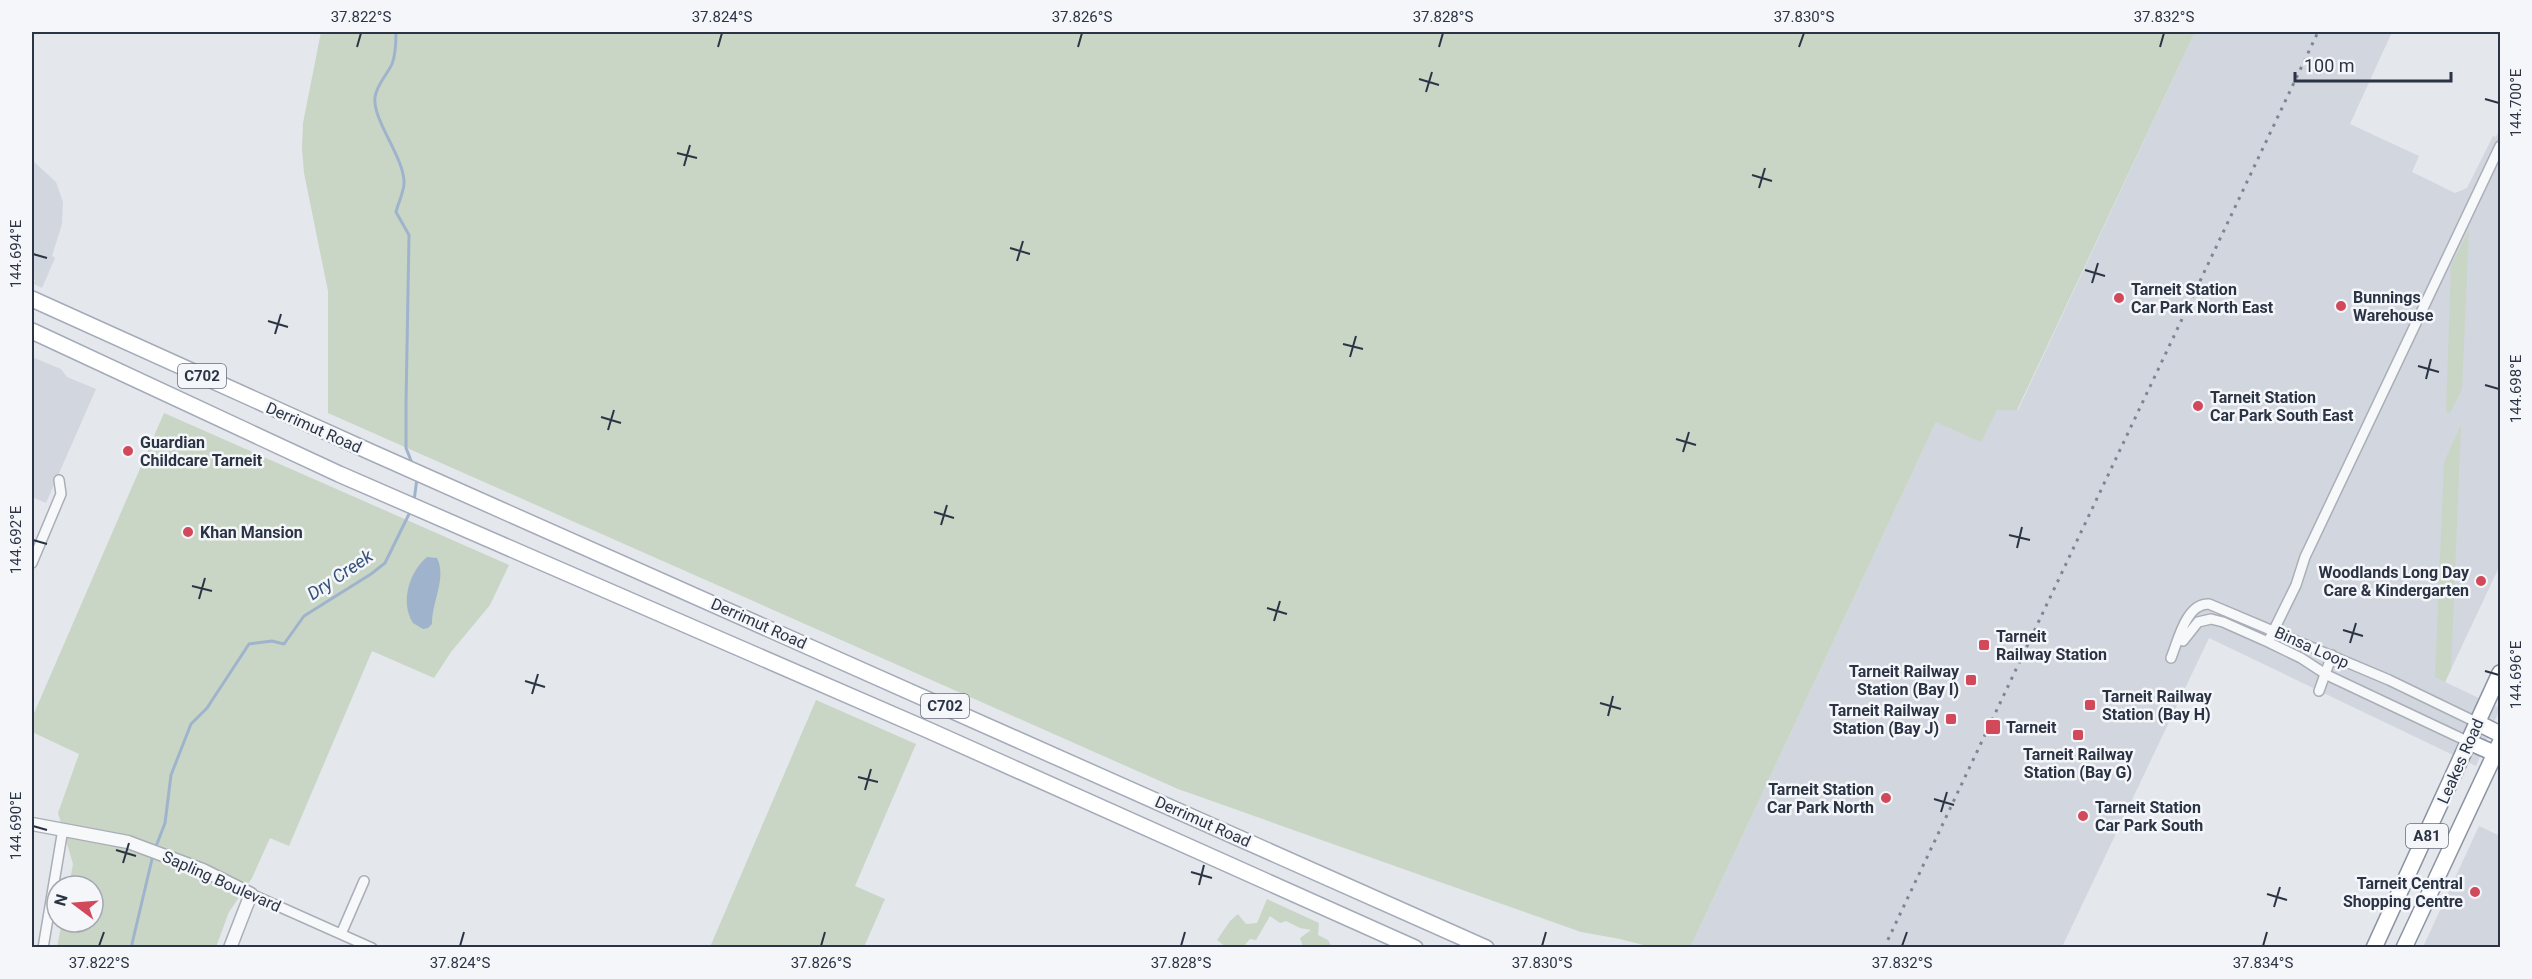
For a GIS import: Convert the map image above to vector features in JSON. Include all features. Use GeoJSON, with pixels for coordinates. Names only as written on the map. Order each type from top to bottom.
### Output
{"type":"FeatureCollection","features":[{"type":"Feature","properties":{"kind":"main road","name":"Derrimut Road"},"geometry":{"type":"LineString","coordinates":[[32,299],[1486,948]]}},
{"type":"Feature","properties":{"kind":"main road","name":"Derrimut Road"},"geometry":{"type":"LineString","coordinates":[[32,331],[359,483],[928,730],[1415,948]]}},
{"type":"Feature","properties":{"kind":"main road","name":"Leakes Road"},"geometry":{"type":"LineString","coordinates":[[2374,948],[2500,673]]}},
{"type":"Feature","properties":{"kind":"main road"},"geometry":{"type":"LineString","coordinates":[[2478,723],[2500,734]]}},
{"type":"Feature","properties":{"kind":"main road"},"geometry":{"type":"LineString","coordinates":[[2469,742],[2499,751]]}},
{"type":"Feature","properties":{"kind":"main road","name":"Leakes Road"},"geometry":{"type":"LineString","coordinates":[[2404,948],[2499,751]]}},
{"type":"Feature","properties":{"kind":"street"},"geometry":{"type":"LineString","coordinates":[[2469,742],[2326,675],[2301,658],[2268,642],[2296,585],[2309,548],[2500,146]]}},
{"type":"Feature","properties":{"kind":"street"},"geometry":{"type":"LineString","coordinates":[[32,563],[35,547],[61,495],[59,480]]}},
{"type":"Feature","properties":{"kind":"street","name":"Binsa Loop"},"geometry":{"type":"LineString","coordinates":[[2268,642],[2223,622],[2205,619],[2193,627],[2171,658],[2190,614],[2201,604],[2219,608],[2274,630],[2478,723]]}},
{"type":"Feature","properties":{"kind":"street"},"geometry":{"type":"LineString","coordinates":[[2319,691],[2332,656]]}},
{"type":"Feature","properties":{"kind":"street","name":"Sapling Boulevard"},"geometry":{"type":"LineString","coordinates":[[32,824],[128,842],[182,861],[372,948]]}},
{"type":"Feature","properties":{"kind":"street"},"geometry":{"type":"LineString","coordinates":[[44,948],[63,829]]}},
{"type":"Feature","properties":{"kind":"street"},"geometry":{"type":"LineString","coordinates":[[341,934],[364,881]]}},
{"type":"Feature","properties":{"kind":"street"},"geometry":{"type":"LineString","coordinates":[[230,948],[251,894]]}},
{"type":"Feature","properties":{"kind":"shaded area"},"geometry":{"type":"Polygon","coordinates":[[[2195,32],[2392,32],[2350,124],[2419,156],[2412,172],[2455,193],[2467,188],[2493,136],[2496,137],[2500,129],[2500,565],[2445,682],[2500,708],[2476,766],[2209,638],[2062,947],[1690,948],[1936,422],[1997,410],[2018,410],[2195,32]]]}},
{"type":"Feature","properties":{"kind":"shaded area"},"geometry":{"type":"Polygon","coordinates":[[[32,160],[56,182],[63,202],[62,224],[52,256],[55,258],[42,288],[34,284],[35,280],[32,278],[32,160]]]}},
{"type":"Feature","properties":{"kind":"shaded area"},"geometry":{"type":"Polygon","coordinates":[[[32,357],[61,369],[67,377],[96,389],[46,503],[32,497],[32,357]]]}},
{"type":"Feature","properties":{"kind":"shaded area","name":"Tarneit Central Shopping Centre"},"geometry":{"type":"Polygon","coordinates":[[[2479,826],[2500,836],[2500,947],[2423,947],[2479,826]]]}},
{"type":"Feature","properties":{"kind":"green space"},"geometry":{"type":"Polygon","coordinates":[[[321,32],[2195,32],[2017,410],[1997,410],[1981,442],[1936,422],[1690,948],[1651,947],[1581,932],[1178,789],[328,413],[328,291],[304,173],[302,148],[303,123],[321,32]]]}},
{"type":"Feature","properties":{"kind":"green space"},"geometry":{"type":"Polygon","coordinates":[[[2469,230],[2462,389],[2450,413],[2446,411],[2451,266],[2469,230]]]}},
{"type":"Feature","properties":{"kind":"green space"},"geometry":{"type":"Polygon","coordinates":[[[164,413],[509,565],[490,605],[451,652],[434,678],[372,651],[289,846],[270,838],[252,878],[229,912],[216,947],[57,947],[60,934],[105,934],[105,874],[71,874],[73,864],[58,813],[79,754],[32,732],[32,718],[164,413]]]}},
{"type":"Feature","properties":{"kind":"green space"},"geometry":{"type":"Polygon","coordinates":[[[2461,425],[2451,669],[2445,682],[2435,677],[2444,462],[2461,425]]]}},
{"type":"Feature","properties":{"kind":"green space"},"geometry":{"type":"Polygon","coordinates":[[[816,700],[916,744],[855,886],[885,899],[864,947],[710,947],[816,700]]]}},
{"type":"Feature","properties":{"kind":"green space"},"geometry":{"type":"Polygon","coordinates":[[[1267,899],[1319,923],[1318,935],[1328,940],[1332,947],[1303,947],[1300,938],[1311,930],[1300,928],[1286,921],[1280,923],[1270,916],[1256,940],[1250,939],[1243,947],[1226,947],[1217,940],[1230,921],[1238,914],[1246,924],[1257,923],[1267,899]]]}},
{"type":"Feature","properties":{"kind":"water"},"geometry":{"type":"Polygon","coordinates":[[[427,557],[437,558],[440,566],[440,582],[432,624],[423,629],[413,623],[409,615],[407,597],[415,571],[427,557]]]}},
{"type":"Feature","properties":{"kind":"waterway","name":"Dry Creek"},"geometry":{"type":"LineString","coordinates":[[396,32],[393,60],[378,88],[375,106],[399,160],[404,181],[396,212],[409,235],[406,448],[412,463]]}},
{"type":"Feature","properties":{"kind":"waterway","name":"Dry Creek"},"geometry":{"type":"LineString","coordinates":[[414,501],[417,478]]}},
{"type":"Feature","properties":{"kind":"waterway","name":"Dry Creek"},"geometry":{"type":"LineString","coordinates":[[155,849],[165,823],[171,775],[191,724],[207,708],[249,644],[272,641],[284,644],[304,616],[385,563],[411,510]]}},
{"type":"Feature","properties":{"kind":"waterway","name":"Dry Creek"},"geometry":{"type":"LineString","coordinates":[[131,948],[153,855]]}},
{"type":"Feature","properties":{"kind":"railway"},"geometry":{"type":"LineString","coordinates":[[1884,948],[2318,32]]}},
{"type":"Feature","properties":{"kind":"place","name":"Tarneit Station Car Park North East"},"geometry":{"type":"Point","coordinates":[2119,298]}},
{"type":"Feature","properties":{"kind":"place","name":"Bunnings Warehouse"},"geometry":{"type":"Point","coordinates":[2341,306]}},
{"type":"Feature","properties":{"kind":"place","name":"Tarneit Station Car Park South East"},"geometry":{"type":"Point","coordinates":[2198,406]}},
{"type":"Feature","properties":{"kind":"place","name":"Guardian Childcare Tarneit"},"geometry":{"type":"Point","coordinates":[128,451]}},
{"type":"Feature","properties":{"kind":"place","name":"Khan Mansion"},"geometry":{"type":"Point","coordinates":[188,532]}},
{"type":"Feature","properties":{"kind":"place","name":"Woodlands Long Day Care & Kindergarten"},"geometry":{"type":"Point","coordinates":[2481,581]}},
{"type":"Feature","properties":{"kind":"place","name":"Tarneit Railway Station"},"geometry":{"type":"Point","coordinates":[1984,645]}},
{"type":"Feature","properties":{"kind":"place","name":"Tarneit Railway Station (Bay I)"},"geometry":{"type":"Point","coordinates":[1971,680]}},
{"type":"Feature","properties":{"kind":"place","name":"Tarneit Railway Station (Bay H)"},"geometry":{"type":"Point","coordinates":[2090,705]}},
{"type":"Feature","properties":{"kind":"place","name":"Tarneit Railway Station (Bay J)"},"geometry":{"type":"Point","coordinates":[1951,719]}},
{"type":"Feature","properties":{"kind":"place","name":"Tarneit"},"geometry":{"type":"Point","coordinates":[1993,727]}},
{"type":"Feature","properties":{"kind":"place","name":"Tarneit Railway Station (Bay G)"},"geometry":{"type":"Point","coordinates":[2078,735]}},
{"type":"Feature","properties":{"kind":"place","name":"Tarneit Station Car Park North"},"geometry":{"type":"Point","coordinates":[1886,798]}},
{"type":"Feature","properties":{"kind":"place","name":"Tarneit Station Car Park South"},"geometry":{"type":"Point","coordinates":[2083,816]}},
{"type":"Feature","properties":{"kind":"place","name":"Tarneit Central Shopping Centre"},"geometry":{"type":"Point","coordinates":[2475,892]}}]}
